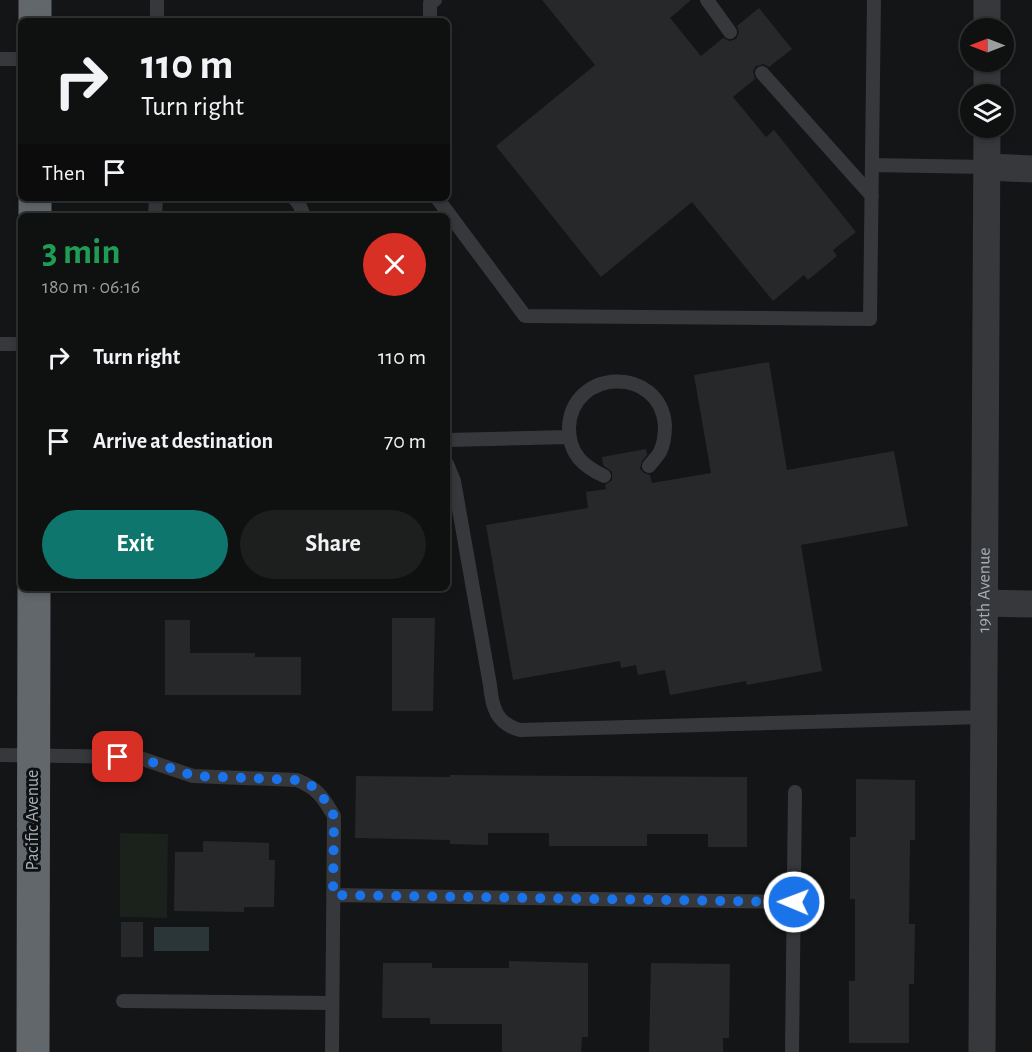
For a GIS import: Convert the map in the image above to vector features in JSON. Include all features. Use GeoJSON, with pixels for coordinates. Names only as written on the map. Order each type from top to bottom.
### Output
{"type":"FeatureCollection","features":[{"type":"Feature","properties":{"kind":"highway"},"geometry":{"type":"LineString","coordinates":[[35,0],[35,18]]}},
{"type":"Feature","properties":{"kind":"highway","name":"Pacific Avenue"},"geometry":{"type":"LineString","coordinates":[[33,1052],[34,591]]}},
{"type":"Feature","properties":{"kind":"street"},"geometry":{"type":"LineString","coordinates":[[987,0],[987,18]]}},
{"type":"Feature","properties":{"kind":"street","name":"19th Avenue"},"geometry":{"type":"LineString","coordinates":[[982,1052],[987,138]]}},
{"type":"Feature","properties":{"kind":"street"},"geometry":{"type":"LineString","coordinates":[[987,167],[1032,169]]}},
{"type":"Feature","properties":{"kind":"street"},"geometry":{"type":"LineString","coordinates":[[984,603],[1032,604]]}},
{"type":"Feature","properties":{"kind":"lane"},"geometry":{"type":"LineString","coordinates":[[157,0],[157,18]]}},
{"type":"Feature","properties":{"kind":"lane"},"geometry":{"type":"LineString","coordinates":[[430,18],[430,3],[435,0]]}},
{"type":"Feature","properties":{"kind":"lane"},"geometry":{"type":"LineString","coordinates":[[706,0],[730,32]]}},
{"type":"Feature","properties":{"kind":"lane"},"geometry":{"type":"LineString","coordinates":[[450,215],[525,316],[870,319],[874,0]]}},
{"type":"Feature","properties":{"kind":"lane"},"geometry":{"type":"LineString","coordinates":[[0,59],[18,59]]}},
{"type":"Feature","properties":{"kind":"lane"},"geometry":{"type":"LineString","coordinates":[[762,73],[872,196]]}},
{"type":"Feature","properties":{"kind":"lane"},"geometry":{"type":"LineString","coordinates":[[872,165],[987,167]]}},
{"type":"Feature","properties":{"kind":"lane"},"geometry":{"type":"LineString","coordinates":[[0,344],[18,344]]}},
{"type":"Feature","properties":{"kind":"lane"},"geometry":{"type":"LineString","coordinates":[[604,476],[587,468],[575,454],[569,437],[569,419],[576,402],[589,389],[606,382],[624,381],[642,387],[656,399],[664,416],[665,434],[660,452],[649,466]]}},
{"type":"Feature","properties":{"kind":"lane"},"geometry":{"type":"LineString","coordinates":[[450,440],[569,437]]}},
{"type":"Feature","properties":{"kind":"lane"},"geometry":{"type":"LineString","coordinates":[[450,471],[454,480],[492,704],[507,727],[520,730],[983,717]]}},
{"type":"Feature","properties":{"kind":"lane"},"geometry":{"type":"LineString","coordinates":[[0,755],[137,757],[194,776],[297,780],[312,786],[324,799],[334,816],[332,1052]]}},
{"type":"Feature","properties":{"kind":"lane"},"geometry":{"type":"LineString","coordinates":[[792,1052],[795,792]]}},
{"type":"Feature","properties":{"kind":"lane"},"geometry":{"type":"LineString","coordinates":[[333,895],[794,902]]}},
{"type":"Feature","properties":{"kind":"lane"},"geometry":{"type":"LineString","coordinates":[[123,1001],[332,1003]]}},
{"type":"Feature","properties":{"kind":"shaded area"},"geometry":{"type":"Polygon","coordinates":[[[120,833],[168,834],[167,918],[120,917],[120,833]]]}},
{"type":"Feature","properties":{"kind":"shaded area"},"geometry":{"type":"Polygon","coordinates":[[[154,927],[209,927],[209,951],[154,951],[154,927]]]}},
{"type":"Feature","properties":{"kind":"building"},"geometry":{"type":"Polygon","coordinates":[[[542,0],[691,0],[670,18],[701,56],[723,38],[730,41],[736,39],[739,32],[737,26],[759,8],[792,49],[769,67],[764,64],[756,66],[753,71],[755,79],[733,97],[766,137],[774,130],[856,232],[833,250],[837,256],[808,280],[804,275],[773,301],[692,202],[601,277],[496,146],[595,65],[542,0]]]}},
{"type":"Feature","properties":{"kind":"building"},"geometry":{"type":"Polygon","coordinates":[[[769,362],[787,470],[894,451],[908,526],[801,545],[822,671],[747,685],[746,681],[670,695],[665,670],[638,675],[636,665],[621,668],[620,661],[513,680],[486,525],[588,508],[586,492],[606,489],[605,485],[612,480],[612,472],[603,465],[602,457],[646,449],[647,455],[640,469],[650,475],[652,483],[711,473],[694,375],[769,362]]]}},
{"type":"Feature","properties":{"kind":"building"},"geometry":{"type":"Polygon","coordinates":[[[392,618],[435,618],[433,711],[392,711],[392,618]]]}},
{"type":"Feature","properties":{"kind":"building"},"geometry":{"type":"Polygon","coordinates":[[[165,620],[190,620],[190,653],[255,653],[255,657],[301,657],[301,695],[165,695],[165,620]]]}},
{"type":"Feature","properties":{"kind":"building"},"geometry":{"type":"Polygon","coordinates":[[[450,775],[747,777],[747,847],[708,847],[708,834],[647,834],[647,846],[549,846],[549,833],[488,833],[488,845],[450,844],[450,840],[355,838],[356,776],[450,777],[450,775]]]}},
{"type":"Feature","properties":{"kind":"building"},"geometry":{"type":"Polygon","coordinates":[[[856,779],[915,780],[915,840],[910,840],[909,924],[915,924],[914,984],[909,984],[909,1043],[849,1043],[849,981],[855,981],[855,899],[850,899],[850,837],[856,837],[856,779]]]}},
{"type":"Feature","properties":{"kind":"building"},"geometry":{"type":"Polygon","coordinates":[[[203,841],[269,843],[269,860],[275,860],[274,907],[244,907],[244,912],[174,911],[175,852],[203,852],[203,841]]]}},
{"type":"Feature","properties":{"kind":"building"},"geometry":{"type":"Polygon","coordinates":[[[121,922],[143,922],[143,957],[121,957],[121,922]]]}},
{"type":"Feature","properties":{"kind":"building"},"geometry":{"type":"Polygon","coordinates":[[[509,961],[588,963],[588,1037],[582,1037],[581,1052],[502,1052],[502,1024],[430,1024],[430,1018],[382,1018],[383,963],[432,963],[432,968],[509,968],[509,961]]]}},
{"type":"Feature","properties":{"kind":"building"},"geometry":{"type":"Polygon","coordinates":[[[651,963],[730,964],[729,1038],[723,1038],[723,1052],[649,1052],[651,963]]]}},
{"type":"Feature","properties":{"kind":"route"},"geometry":{"type":"LineString","coordinates":[[118,757],[137,757],[194,776],[297,780],[312,786],[324,799],[334,816],[333,895],[794,902]]}}]}
